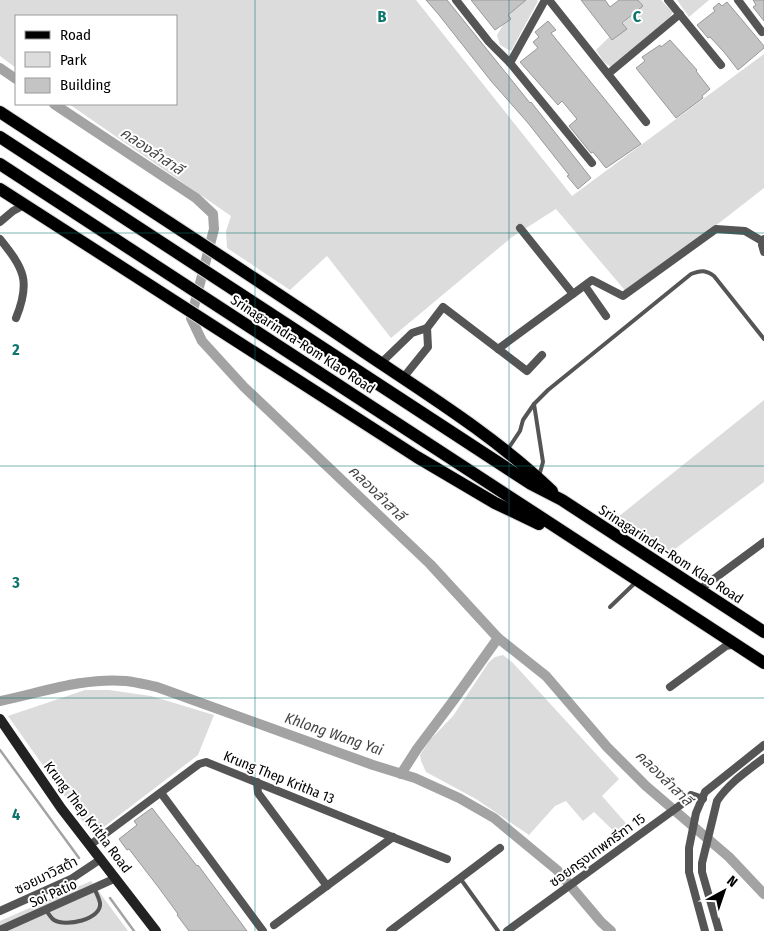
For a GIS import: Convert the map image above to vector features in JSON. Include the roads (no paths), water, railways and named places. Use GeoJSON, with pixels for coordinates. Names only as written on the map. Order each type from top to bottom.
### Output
{"type":"FeatureCollection","features":[{"type":"Feature","properties":{"kind":"main road","name":"Srinagarindra-Rom Klao Road"},"geometry":{"type":"LineString","coordinates":[[0,112],[261,282],[403,378],[507,450],[562,500]]}},
{"type":"Feature","properties":{"kind":"main road","name":"Srinagarindra-Rom Klao Road"},"geometry":{"type":"LineString","coordinates":[[0,137],[530,484],[562,500],[764,632]]}},
{"type":"Feature","properties":{"kind":"main road","name":"Srinagarindra-Rom Klao Road"},"geometry":{"type":"LineString","coordinates":[[0,164],[764,663]]}},
{"type":"Feature","properties":{"kind":"main road","name":"Srinagarindra-Rom Klao Road"},"geometry":{"type":"LineString","coordinates":[[0,189],[417,457],[495,502],[590,549]]}},
{"type":"Feature","properties":{"kind":"main road","name":"Krung Thep Kritha Road"},"geometry":{"type":"LineString","coordinates":[[0,718],[61,808],[156,931]]}},
{"type":"Feature","properties":{"kind":"street"},"geometry":{"type":"LineString","coordinates":[[456,0],[489,42],[510,63],[592,163]]}},
{"type":"Feature","properties":{"kind":"street"},"geometry":{"type":"LineString","coordinates":[[510,63],[544,0]]}},
{"type":"Feature","properties":{"kind":"street"},"geometry":{"type":"LineString","coordinates":[[549,0],[646,122]]}},
{"type":"Feature","properties":{"kind":"street"},"geometry":{"type":"LineString","coordinates":[[668,0],[721,65]]}},
{"type":"Feature","properties":{"kind":"street"},"geometry":{"type":"LineString","coordinates":[[738,0],[762,32]]}},
{"type":"Feature","properties":{"kind":"street"},"geometry":{"type":"LineString","coordinates":[[608,74],[680,14]]}},
{"type":"Feature","properties":{"kind":"street"},"geometry":{"type":"LineString","coordinates":[[0,222],[24,205]]}},
{"type":"Feature","properties":{"kind":"street"},"geometry":{"type":"LineString","coordinates":[[520,228],[573,294]]}},
{"type":"Feature","properties":{"kind":"street"},"geometry":{"type":"LineString","coordinates":[[498,349],[592,280],[623,296],[716,230],[745,231],[763,240],[762,248],[764,252]]}},
{"type":"Feature","properties":{"kind":"street"},"geometry":{"type":"LineString","coordinates":[[0,239],[16,260],[25,283],[22,302],[16,318]]}},
{"type":"Feature","properties":{"kind":"street"},"geometry":{"type":"LineString","coordinates":[[585,286],[606,316]]}},
{"type":"Feature","properties":{"kind":"street"},"geometry":{"type":"LineString","coordinates":[[381,363],[412,333],[427,328],[444,307],[527,371],[542,355]]}},
{"type":"Feature","properties":{"kind":"street"},"geometry":{"type":"LineString","coordinates":[[403,378],[428,347],[427,328]]}},
{"type":"Feature","properties":{"kind":"street"},"geometry":{"type":"LineString","coordinates":[[699,590],[764,542]]}},
{"type":"Feature","properties":{"kind":"street"},"geometry":{"type":"LineString","coordinates":[[670,687],[726,646],[735,644]]}},
{"type":"Feature","properties":{"kind":"street"},"geometry":{"type":"LineString","coordinates":[[705,931],[689,872],[689,848],[696,813],[705,792],[764,745]]}},
{"type":"Feature","properties":{"kind":"street"},"geometry":{"type":"LineString","coordinates":[[718,931],[702,872],[705,848],[717,801],[723,793],[764,758]]}},
{"type":"Feature","properties":{"kind":"street","name":"Krung Thep Kritha 13"},"geometry":{"type":"LineString","coordinates":[[90,845],[199,764],[206,762],[447,859]]}},
{"type":"Feature","properties":{"kind":"street"},"geometry":{"type":"LineString","coordinates":[[257,782],[258,793],[327,886]]}},
{"type":"Feature","properties":{"kind":"street"},"geometry":{"type":"LineString","coordinates":[[161,793],[263,931]]}},
{"type":"Feature","properties":{"kind":"street","name":"ซอยกรุงเทพกรีฑา 15"},"geometry":{"type":"LineString","coordinates":[[507,931],[686,801],[691,795],[702,798]]}},
{"type":"Feature","properties":{"kind":"street"},"geometry":{"type":"LineString","coordinates":[[274,925],[393,837]]}},
{"type":"Feature","properties":{"kind":"street"},"geometry":{"type":"LineString","coordinates":[[390,931],[500,848]]}},
{"type":"Feature","properties":{"kind":"street","name":"ซอยมาวิสต้า"},"geometry":{"type":"LineString","coordinates":[[0,911],[71,879],[101,859]]}},
{"type":"Feature","properties":{"kind":"street","name":"Soi Patio"},"geometry":{"type":"LineString","coordinates":[[0,930],[116,878]]}},
{"type":"Feature","properties":{"kind":"lane"},"geometry":{"type":"LineString","coordinates":[[507,450],[520,431],[523,420],[534,404],[548,390],[691,274],[700,270],[707,271],[714,276],[764,339]]}},
{"type":"Feature","properties":{"kind":"lane"},"geometry":{"type":"LineString","coordinates":[[534,404],[543,462],[539,478]]}},
{"type":"Feature","properties":{"kind":"lane"},"geometry":{"type":"LineString","coordinates":[[610,607],[638,581]]}},
{"type":"Feature","properties":{"kind":"lane"},"geometry":{"type":"LineString","coordinates":[[460,878],[498,931]]}},
{"type":"Feature","properties":{"kind":"lane"},"geometry":{"type":"LineString","coordinates":[[46,909],[53,919],[64,923],[77,922],[92,916],[98,911],[100,904],[94,888]]}},
{"type":"Feature","properties":{"kind":"waterway","name":"คลองลำสาลี"},"geometry":{"type":"LineString","coordinates":[[0,68],[15,78]]}},
{"type":"Feature","properties":{"kind":"waterway","name":"คลองลำสาลี"},"geometry":{"type":"LineString","coordinates":[[56,105],[196,198],[213,214],[214,229],[191,318],[202,341],[244,387],[430,564],[498,638],[546,676],[607,747],[646,786],[729,857],[764,894]]}},
{"type":"Feature","properties":{"kind":"waterway"},"geometry":{"type":"LineString","coordinates":[[401,774],[498,638]]}},
{"type":"Feature","properties":{"kind":"waterway","name":"Khlong Wang Yai"},"geometry":{"type":"LineString","coordinates":[[0,701],[78,683],[110,680],[134,682],[157,687],[373,765],[415,778],[459,798],[494,818],[557,870],[601,922],[611,931]]}},
{"type":"Feature","properties":{"kind":"waterway"},"geometry":{"type":"LineString","coordinates":[[0,750],[79,858]]}},
{"type":"Feature","properties":{"kind":"waterway"},"geometry":{"type":"LineString","coordinates":[[110,898],[134,931]]}}]}
